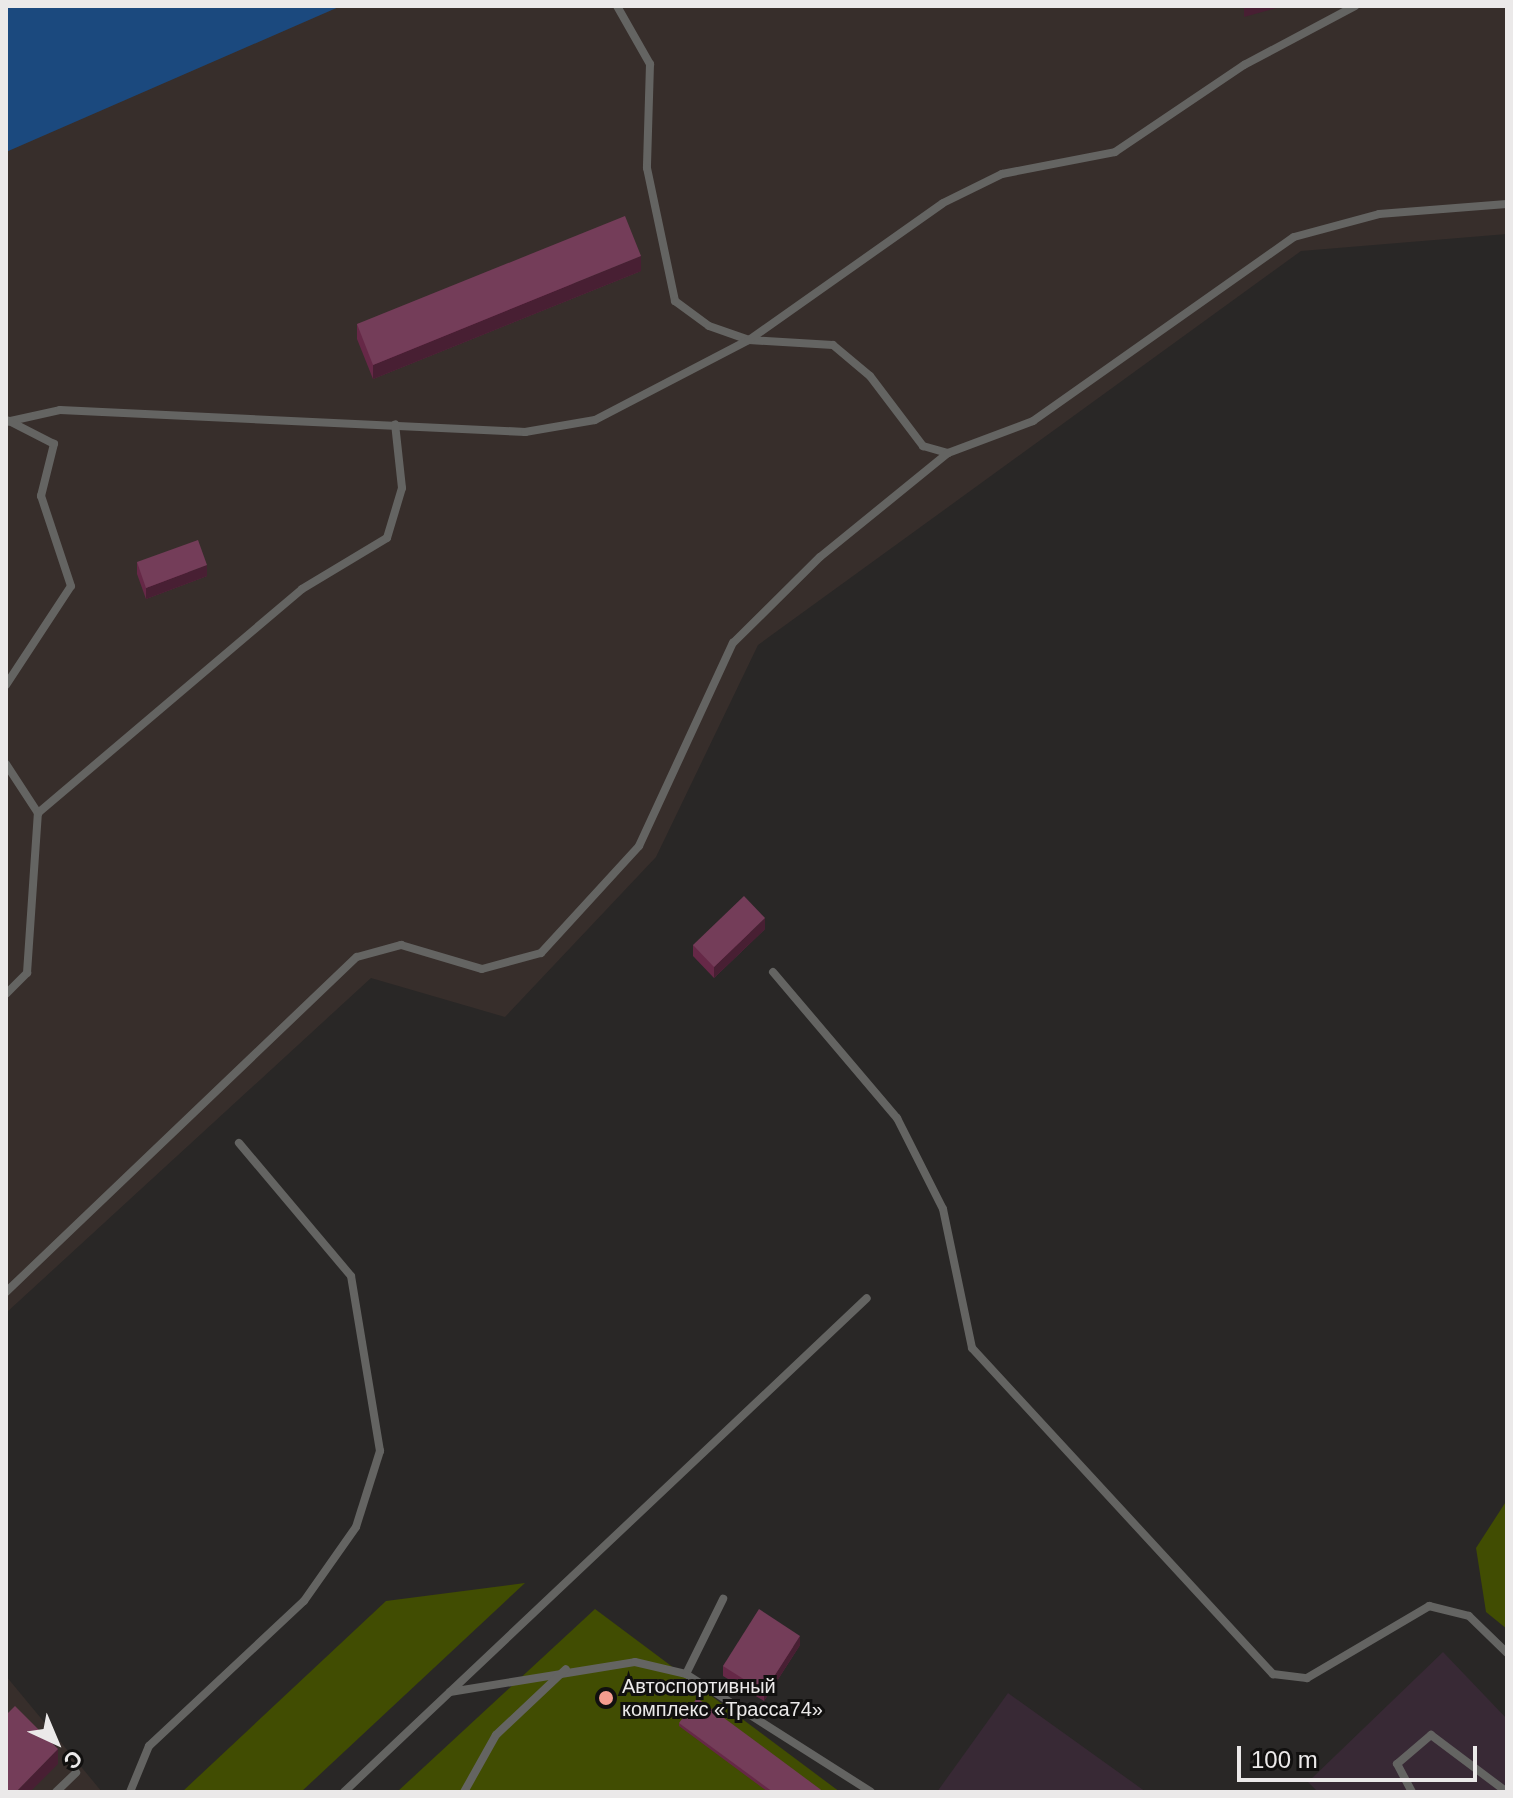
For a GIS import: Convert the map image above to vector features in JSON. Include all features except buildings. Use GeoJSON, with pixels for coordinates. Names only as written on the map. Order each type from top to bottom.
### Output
{"type":"FeatureCollection","features":[{"type":"Feature","properties":{"kind":"lane"},"geometry":{"type":"LineString","coordinates":[[617,6],[650,64],[647,168],[675,301],[709,326],[749,340],[833,345],[870,376],[923,446],[948,453]]}},
{"type":"Feature","properties":{"kind":"lane"},"geometry":{"type":"LineString","coordinates":[[7,422],[60,410],[525,432],[595,420],[749,340],[943,203],[1002,174],[1115,152],[1244,65],[1355,6]]}},
{"type":"Feature","properties":{"kind":"lane"},"geometry":{"type":"LineString","coordinates":[[6,1292],[357,957],[401,945],[482,969],[541,953],[639,846],[733,643],[820,557],[948,453],[1033,421],[1294,237],[1379,214],[1507,204]]}},
{"type":"Feature","properties":{"kind":"lane"},"geometry":{"type":"LineString","coordinates":[[6,685],[71,586],[41,496],[54,444],[7,422]]}},
{"type":"Feature","properties":{"kind":"lane"},"geometry":{"type":"LineString","coordinates":[[38,813],[302,589],[387,538],[402,488],[395,424]]}},
{"type":"Feature","properties":{"kind":"lane"},"geometry":{"type":"LineString","coordinates":[[6,764],[38,813],[27,973],[6,994]]}},
{"type":"Feature","properties":{"kind":"lane"},"geometry":{"type":"LineString","coordinates":[[773,972],[897,1118],[943,1209],[972,1348],[1273,1674],[1307,1678],[1429,1606],[1469,1616],[1507,1653]]}},
{"type":"Feature","properties":{"kind":"lane"},"geometry":{"type":"LineString","coordinates":[[130,1792],[149,1746],[304,1601],[356,1527],[380,1451],[351,1276],[239,1143]]}},
{"type":"Feature","properties":{"kind":"lane"},"geometry":{"type":"LineString","coordinates":[[344,1792],[867,1298]]}},
{"type":"Feature","properties":{"kind":"lane"},"geometry":{"type":"LineString","coordinates":[[686,1674],[723,1599]]}},
{"type":"Feature","properties":{"kind":"lane"},"geometry":{"type":"LineString","coordinates":[[450,1692],[566,1669],[635,1662],[686,1674],[871,1792]]}},
{"type":"Feature","properties":{"kind":"lane"},"geometry":{"type":"LineString","coordinates":[[464,1792],[496,1735],[566,1669]]}},
{"type":"Feature","properties":{"kind":"lane"},"geometry":{"type":"LineString","coordinates":[[1412,1792],[1397,1764],[1431,1735],[1507,1792]]}},
{"type":"Feature","properties":{"kind":"lane"},"geometry":{"type":"LineString","coordinates":[[56,1792],[76,1773]]}},
{"type":"Feature","properties":{"kind":"shaded area"},"geometry":{"type":"Polygon","coordinates":[[[6,6],[1507,6],[1507,234],[1301,251],[758,645],[656,857],[505,1017],[371,978],[6,1313],[6,6]]]}},
{"type":"Feature","properties":{"kind":"shaded area"},"geometry":{"type":"Polygon","coordinates":[[[1443,1652],[1507,1719],[1507,1792],[1318,1792],[1308,1782],[1443,1652]]]}},
{"type":"Feature","properties":{"kind":"shaded area"},"geometry":{"type":"Polygon","coordinates":[[[6,1676],[83,1769],[102,1792],[6,1792],[6,1676]]]}},
{"type":"Feature","properties":{"kind":"shaded area"},"geometry":{"type":"Polygon","coordinates":[[[1008,1693],[1146,1792],[937,1792],[1008,1693]]]}},
{"type":"Feature","properties":{"kind":"green space"},"geometry":{"type":"Polygon","coordinates":[[[1507,1500],[1507,1629],[1486,1612],[1476,1548],[1507,1500]]]}},
{"type":"Feature","properties":{"kind":"green space"},"geometry":{"type":"Polygon","coordinates":[[[525,1583],[301,1792],[182,1792],[386,1601],[525,1583]]]}},
{"type":"Feature","properties":{"kind":"green space","name":"Автоспортивный комплекс «Трасса74»"},"geometry":{"type":"Polygon","coordinates":[[[595,1609],[840,1792],[397,1792],[595,1609]]]}},
{"type":"Feature","properties":{"kind":"water"},"geometry":{"type":"Polygon","coordinates":[[[6,6],[341,6],[6,152],[6,6]]]}},
{"type":"Feature","properties":{"kind":"place","name":"Автоспортивный комплекс «Трасса74»"},"geometry":{"type":"Point","coordinates":[606,1698]}}]}
